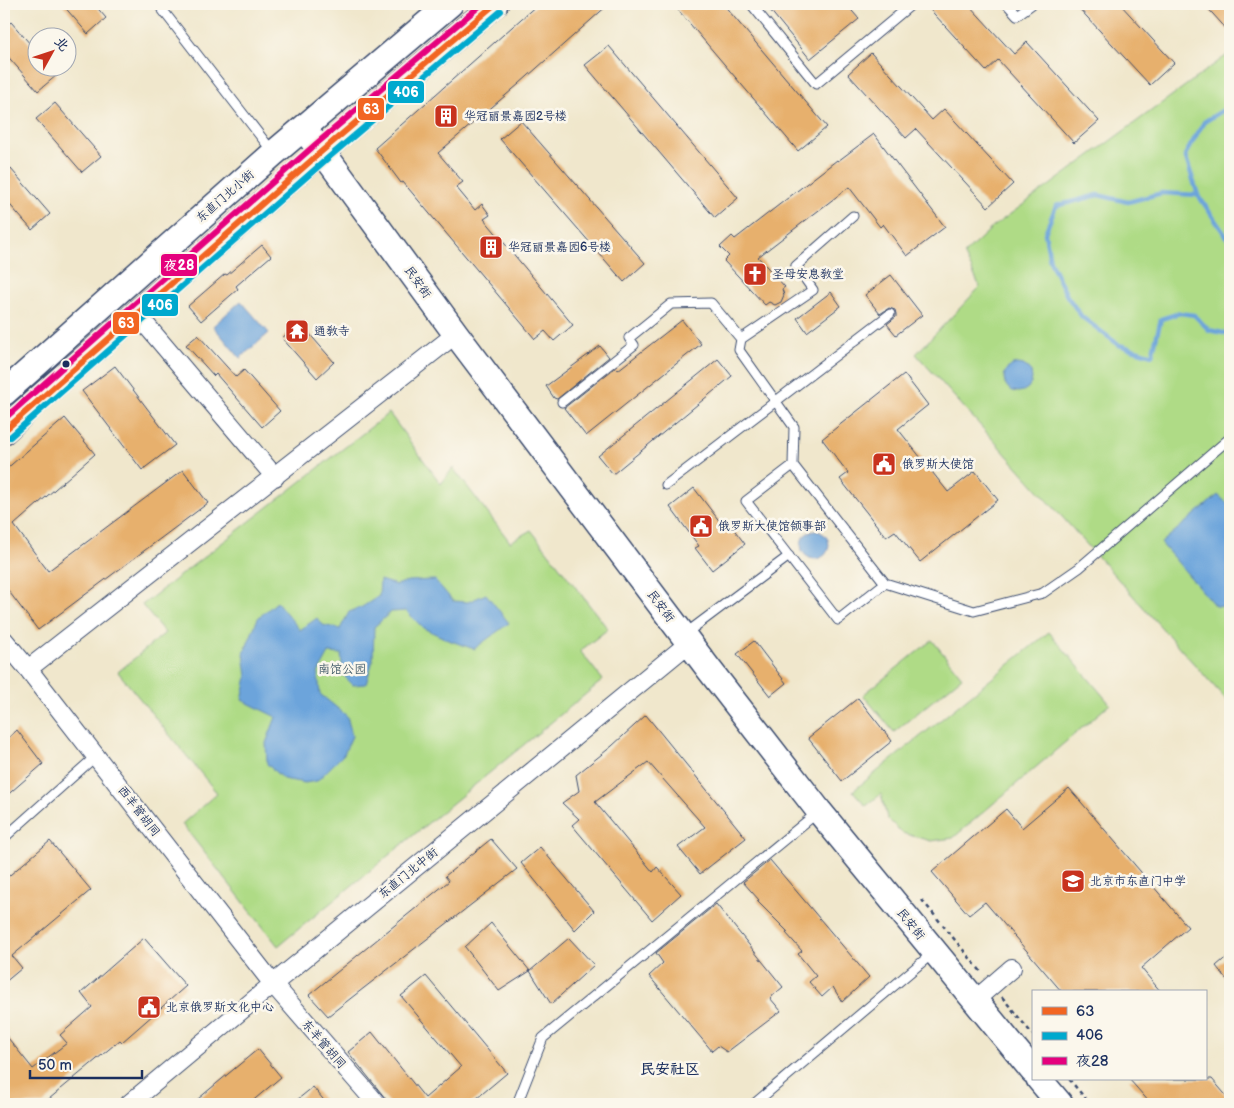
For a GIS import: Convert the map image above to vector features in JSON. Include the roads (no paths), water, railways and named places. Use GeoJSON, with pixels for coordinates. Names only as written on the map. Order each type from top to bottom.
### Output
{"type":"FeatureCollection","features":[{"type":"Feature","properties":{"kind":"main road","name":"东直门北小街"},"geometry":{"type":"LineString","coordinates":[[8,386],[274,153],[450,4]]}},
{"type":"Feature","properties":{"kind":"main road"},"geometry":{"type":"LineString","coordinates":[[4,431],[322,151],[495,4]]}},
{"type":"Feature","properties":{"kind":"main road","name":"民安街"},"geometry":{"type":"LineString","coordinates":[[303,129],[322,151],[456,334],[686,639],[819,811],[934,952],[983,993],[1032,1069]]}},
{"type":"Feature","properties":{"kind":"main road"},"geometry":{"type":"LineString","coordinates":[[1040,1080],[1060,1104]]}},
{"type":"Feature","properties":{"kind":"street"},"geometry":{"type":"LineString","coordinates":[[136,313],[275,477]]}},
{"type":"Feature","properties":{"kind":"street"},"geometry":{"type":"LineString","coordinates":[[28,669],[456,334]]}},
{"type":"Feature","properties":{"kind":"street","name":"东直门北中街"},"geometry":{"type":"LineString","coordinates":[[129,1104],[686,639]]}},
{"type":"Feature","properties":{"kind":"street","name":"西羊管胡同"},"geometry":{"type":"LineString","coordinates":[[4,640],[272,984]]}},
{"type":"Feature","properties":{"kind":"street"},"geometry":{"type":"LineString","coordinates":[[983,993],[1012,968]]}},
{"type":"Feature","properties":{"kind":"street","name":"东羊管胡同"},"geometry":{"type":"LineString","coordinates":[[272,984],[377,1104]]}},
{"type":"Feature","properties":{"kind":"lane"},"geometry":{"type":"LineString","coordinates":[[158,4],[274,153]]}},
{"type":"Feature","properties":{"kind":"lane"},"geometry":{"type":"LineString","coordinates":[[751,4],[816,84],[912,4]]}},
{"type":"Feature","properties":{"kind":"lane"},"geometry":{"type":"LineString","coordinates":[[1007,4],[1017,15],[1032,4]]}},
{"type":"Feature","properties":{"kind":"lane"},"geometry":{"type":"LineString","coordinates":[[853,216],[796,266],[813,290],[742,339],[739,350],[794,427],[793,465],[885,583],[974,611],[1043,593],[1079,568],[1230,438]]}},
{"type":"Feature","properties":{"kind":"lane"},"geometry":{"type":"LineString","coordinates":[[562,402],[634,345],[629,338],[671,304],[711,303],[742,339]]}},
{"type":"Feature","properties":{"kind":"lane"},"geometry":{"type":"LineString","coordinates":[[666,485],[890,314]]}},
{"type":"Feature","properties":{"kind":"lane"},"geometry":{"type":"LineString","coordinates":[[8,386],[30,407]]}},
{"type":"Feature","properties":{"kind":"lane"},"geometry":{"type":"LineString","coordinates":[[793,465],[746,501],[838,620],[885,583]]}},
{"type":"Feature","properties":{"kind":"lane"},"geometry":{"type":"LineString","coordinates":[[686,639],[789,556]]}},
{"type":"Feature","properties":{"kind":"lane"},"geometry":{"type":"LineString","coordinates":[[4,838],[96,756]]}},
{"type":"Feature","properties":{"kind":"lane"},"geometry":{"type":"LineString","coordinates":[[517,1104],[543,1038],[819,811]]}},
{"type":"Feature","properties":{"kind":"lane"},"geometry":{"type":"LineString","coordinates":[[754,1104],[934,952]]}},
{"type":"Feature","properties":{"kind":"water"},"geometry":{"type":"Polygon","coordinates":[[[241,301],[269,333],[240,358],[213,326],[241,301]]]}},
{"type":"Feature","properties":{"kind":"water"},"geometry":{"type":"Polygon","coordinates":[[[1018,364],[1028,368],[1032,378],[1028,388],[1018,392],[1008,388],[1004,378],[1008,368],[1018,364]]]}},
{"type":"Feature","properties":{"kind":"water"},"geometry":{"type":"Polygon","coordinates":[[[1218,495],[1230,506],[1230,607],[1215,606],[1161,543],[1218,495]]]}},
{"type":"Feature","properties":{"kind":"water"},"geometry":{"type":"Polygon","coordinates":[[[815,531],[825,535],[829,545],[825,555],[815,559],[805,555],[801,545],[805,535],[815,531]]]}},
{"type":"Feature","properties":{"kind":"water"},"geometry":{"type":"Polygon","coordinates":[[[380,580],[396,585],[408,581],[435,580],[453,601],[468,602],[486,594],[509,623],[474,649],[423,628],[406,611],[391,612],[374,627],[373,660],[366,684],[353,685],[343,675],[341,654],[329,653],[318,673],[320,694],[347,716],[352,736],[344,754],[317,781],[305,783],[283,779],[267,764],[266,743],[276,717],[242,700],[247,677],[244,653],[258,618],[277,602],[300,630],[317,618],[323,625],[340,629],[349,612],[362,607],[379,596],[380,580]]]}},
{"type":"Feature","properties":{"kind":"waterway"},"geometry":{"type":"LineString","coordinates":[[1230,106],[1204,122],[1185,155],[1198,195],[1230,242]]}},
{"type":"Feature","properties":{"kind":"waterway"},"geometry":{"type":"LineString","coordinates":[[1198,195],[1162,193],[1128,202],[1098,195],[1056,206],[1045,233],[1050,261],[1067,296],[1082,317],[1119,345],[1152,355],[1161,319],[1180,313],[1194,315],[1209,330],[1223,333],[1230,332]]}},
{"type":"Feature","properties":{"kind":"place","name":"华冠丽景嘉园2号楼"},"geometry":{"type":"Point","coordinates":[446,116]}},
{"type":"Feature","properties":{"kind":"place","name":"华冠丽景嘉园6号楼"},"geometry":{"type":"Point","coordinates":[491,247]}},
{"type":"Feature","properties":{"kind":"place","name":"圣母安息教堂"},"geometry":{"type":"Point","coordinates":[755,274]}},
{"type":"Feature","properties":{"kind":"place","name":"通教寺"},"geometry":{"type":"Point","coordinates":[297,331]}},
{"type":"Feature","properties":{"kind":"place","name":"俄罗斯大使馆"},"geometry":{"type":"Point","coordinates":[884,464]}},
{"type":"Feature","properties":{"kind":"place","name":"俄罗斯大使馆领事部"},"geometry":{"type":"Point","coordinates":[701,526]}},
{"type":"Feature","properties":{"kind":"place","name":"北京市东直门中学"},"geometry":{"type":"Point","coordinates":[1073,881]}},
{"type":"Feature","properties":{"kind":"place","name":"北京俄罗斯文化中心"},"geometry":{"type":"Point","coordinates":[149,1007]}},
{"type":"Feature","properties":{"kind":"district","name":"民安社区"},"geometry":{"type":"Point","coordinates":[670,1069]}},
{"type":"Feature","properties":{"kind":"park label","name":"南馆公园"},"geometry":{"type":"Point","coordinates":[342,669]}}]}
